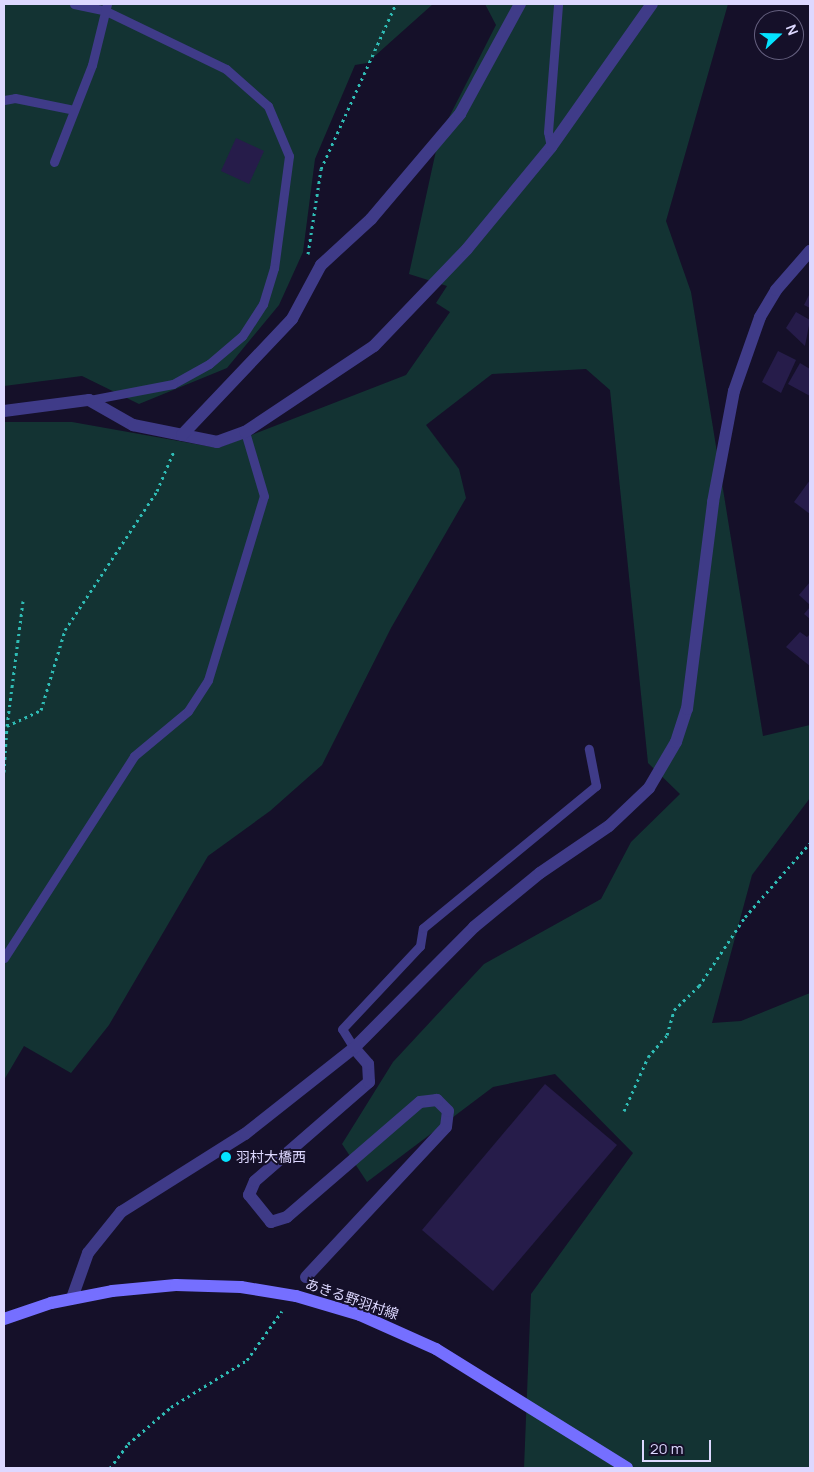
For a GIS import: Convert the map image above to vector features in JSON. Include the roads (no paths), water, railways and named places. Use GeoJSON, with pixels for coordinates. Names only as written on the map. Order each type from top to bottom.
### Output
{"type":"FeatureCollection","features":[{"type":"Feature","properties":{"kind":"main road","name":"あきる野羽村線"},"geometry":{"type":"LineString","coordinates":[[4,1319],[72,1298],[159,1286],[232,1286],[296,1296],[360,1315],[436,1349],[628,1468]]}},
{"type":"Feature","properties":{"kind":"street"},"geometry":{"type":"LineString","coordinates":[[182,435],[292,319],[321,266],[371,219],[460,114],[520,4]]}},
{"type":"Feature","properties":{"kind":"street"},"geometry":{"type":"LineString","coordinates":[[4,411],[89,400],[133,424],[182,435],[217,442],[245,432],[374,346],[467,249],[551,147],[652,4]]}},
{"type":"Feature","properties":{"kind":"street"},"geometry":{"type":"LineString","coordinates":[[72,1298],[88,1253],[121,1212],[245,1134],[354,1048],[474,927],[540,873],[609,826],[649,788],[662,768],[687,708],[713,502],[734,391],[760,318],[776,290],[810,252]]}},
{"type":"Feature","properties":{"kind":"street"},"geometry":{"type":"LineString","coordinates":[[306,1277],[446,1127],[448,1111],[437,1100],[420,1102],[287,1217],[271,1222],[249,1196],[255,1181],[369,1082],[368,1064],[354,1048]]}},
{"type":"Feature","properties":{"kind":"lane"},"geometry":{"type":"LineString","coordinates":[[74,4],[106,7],[226,69],[268,106],[289,156],[274,268],[263,304],[242,336],[209,364],[173,384],[89,400]]}},
{"type":"Feature","properties":{"kind":"lane"},"geometry":{"type":"LineString","coordinates":[[551,147],[548,132],[558,4]]}},
{"type":"Feature","properties":{"kind":"lane"},"geometry":{"type":"LineString","coordinates":[[54,162],[74,110],[106,7]]}},
{"type":"Feature","properties":{"kind":"lane"},"geometry":{"type":"LineString","coordinates":[[4,100],[15,98],[74,110]]}},
{"type":"Feature","properties":{"kind":"lane"},"geometry":{"type":"LineString","coordinates":[[4,958],[134,756],[188,711],[208,680],[264,496],[245,432]]}},
{"type":"Feature","properties":{"kind":"lane"},"geometry":{"type":"LineString","coordinates":[[354,1048],[342,1029],[420,946],[423,928],[596,786],[590,749]]}},
{"type":"Feature","properties":{"kind":"place","name":"羽村大橋西"},"geometry":{"type":"Point","coordinates":[226,1157]}}]}
